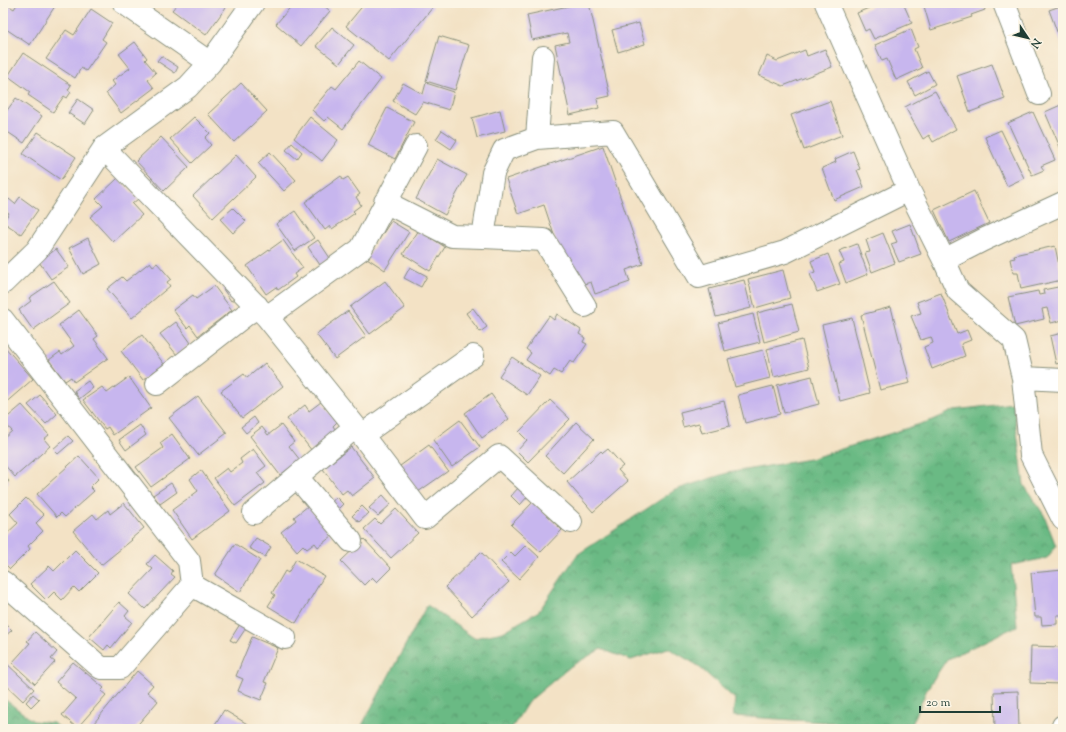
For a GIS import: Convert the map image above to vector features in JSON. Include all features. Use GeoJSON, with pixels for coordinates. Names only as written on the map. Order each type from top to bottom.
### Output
{"type":"FeatureCollection","features":[{"type":"Feature","properties":{"kind":"street"},"geometry":{"type":"LineString","coordinates":[[124,3],[210,63]]}},
{"type":"Feature","properties":{"kind":"street"},"geometry":{"type":"LineString","coordinates":[[3,283],[37,250],[104,148],[188,87],[210,63],[253,3]]}},
{"type":"Feature","properties":{"kind":"street"},"geometry":{"type":"LineString","coordinates":[[826,3],[909,190],[958,291],[1014,340],[1023,378],[1031,455],[1063,519]]}},
{"type":"Feature","properties":{"kind":"street"},"geometry":{"type":"LineString","coordinates":[[1004,3],[1039,94]]}},
{"type":"Feature","properties":{"kind":"street"},"geometry":{"type":"LineString","coordinates":[[537,138],[543,57]]}},
{"type":"Feature","properties":{"kind":"street"},"geometry":{"type":"LineString","coordinates":[[483,237],[493,173],[504,150],[537,138],[613,132],[699,277],[785,252],[909,190]]}},
{"type":"Feature","properties":{"kind":"street"},"geometry":{"type":"LineString","coordinates":[[157,384],[262,312],[361,249],[416,146]]}},
{"type":"Feature","properties":{"kind":"street"},"geometry":{"type":"LineString","coordinates":[[104,148],[262,312],[358,431],[425,518],[499,456],[571,522]]}},
{"type":"Feature","properties":{"kind":"street"},"geometry":{"type":"LineString","coordinates":[[385,202],[452,236],[544,240],[585,306]]}},
{"type":"Feature","properties":{"kind":"street"},"geometry":{"type":"LineString","coordinates":[[944,260],[1063,203]]}},
{"type":"Feature","properties":{"kind":"street"},"geometry":{"type":"LineString","coordinates":[[3,320],[189,561],[192,585],[120,668],[101,668],[3,582]]}},
{"type":"Feature","properties":{"kind":"street"},"geometry":{"type":"LineString","coordinates":[[254,513],[297,477],[358,431],[473,356]]}},
{"type":"Feature","properties":{"kind":"street"},"geometry":{"type":"LineString","coordinates":[[1023,378],[1063,380]]}},
{"type":"Feature","properties":{"kind":"street"},"geometry":{"type":"LineString","coordinates":[[297,477],[351,541]]}},
{"type":"Feature","properties":{"kind":"street"},"geometry":{"type":"LineString","coordinates":[[192,585],[285,638]]}},
{"type":"Feature","properties":{"kind":"green space"},"geometry":{"type":"Polygon","coordinates":[[[1013,403],[1024,485],[1044,515],[1056,546],[1047,558],[1011,565],[1017,626],[947,659],[927,689],[910,729],[841,729],[839,723],[733,716],[735,699],[697,665],[668,648],[631,660],[601,649],[571,666],[528,702],[511,729],[360,729],[427,605],[474,638],[503,632],[539,611],[577,555],[675,490],[727,473],[810,459],[933,420],[955,410],[1013,403]]]}},
{"type":"Feature","properties":{"kind":"green space"},"geometry":{"type":"Polygon","coordinates":[[[3,698],[33,721],[53,723],[62,729],[3,729],[3,698]]]}},
{"type":"Feature","properties":{"kind":"building"},"geometry":{"type":"Polygon","coordinates":[[[18,3],[57,3],[30,45],[3,27],[3,13],[8,5],[14,9],[18,3]]]}},
{"type":"Feature","properties":{"kind":"building"},"geometry":{"type":"Polygon","coordinates":[[[178,3],[229,3],[206,35],[172,10],[178,3]]]}},
{"type":"Feature","properties":{"kind":"building"},"geometry":{"type":"Polygon","coordinates":[[[294,3],[321,3],[330,11],[301,46],[276,24],[294,3]]]}},
{"type":"Feature","properties":{"kind":"building"},"geometry":{"type":"Polygon","coordinates":[[[365,3],[429,3],[433,7],[389,61],[346,26],[365,3]]]}},
{"type":"Feature","properties":{"kind":"building"},"geometry":{"type":"Polygon","coordinates":[[[582,3],[589,3],[610,96],[597,99],[599,108],[570,115],[555,45],[569,42],[567,33],[532,40],[527,15],[582,3]]]}},
{"type":"Feature","properties":{"kind":"building"},"geometry":{"type":"Polygon","coordinates":[[[880,3],[903,3],[912,23],[874,39],[869,29],[865,31],[857,13],[880,3]]]}},
{"type":"Feature","properties":{"kind":"building"},"geometry":{"type":"Polygon","coordinates":[[[923,3],[983,3],[985,10],[971,15],[972,17],[931,30],[923,3]]]}},
{"type":"Feature","properties":{"kind":"building"},"geometry":{"type":"Polygon","coordinates":[[[1063,5],[1063,45],[1062,45],[1049,10],[1063,5]]]}},
{"type":"Feature","properties":{"kind":"building"},"geometry":{"type":"Polygon","coordinates":[[[91,9],[112,23],[102,39],[106,42],[86,71],[81,68],[75,78],[46,59],[66,30],[74,35],[91,9]]]}},
{"type":"Feature","properties":{"kind":"building"},"geometry":{"type":"Polygon","coordinates":[[[639,23],[645,44],[618,52],[612,30],[639,23]]]}},
{"type":"Feature","properties":{"kind":"building"},"geometry":{"type":"Polygon","coordinates":[[[332,27],[354,45],[339,64],[316,46],[332,27]]]}},
{"type":"Feature","properties":{"kind":"building"},"geometry":{"type":"Polygon","coordinates":[[[911,29],[918,47],[914,49],[922,68],[896,80],[887,59],[882,61],[875,45],[911,29]]]}},
{"type":"Feature","properties":{"kind":"building"},"geometry":{"type":"Polygon","coordinates":[[[439,36],[469,45],[455,90],[426,81],[439,36]]]}},
{"type":"Feature","properties":{"kind":"building"},"geometry":{"type":"Polygon","coordinates":[[[135,42],[147,58],[145,60],[156,73],[148,80],[154,88],[121,113],[106,93],[115,85],[112,81],[130,68],[119,54],[135,42]]]}},
{"type":"Feature","properties":{"kind":"building"},"geometry":{"type":"Polygon","coordinates":[[[825,49],[832,67],[783,86],[759,75],[767,56],[777,61],[805,50],[807,56],[825,49]]]}},
{"type":"Feature","properties":{"kind":"building"},"geometry":{"type":"Polygon","coordinates":[[[23,53],[71,85],[68,90],[71,92],[67,98],[64,96],[53,112],[28,95],[30,92],[8,76],[23,53]]]}},
{"type":"Feature","properties":{"kind":"building"},"geometry":{"type":"Polygon","coordinates":[[[161,56],[178,67],[175,73],[157,61],[161,56]]]}},
{"type":"Feature","properties":{"kind":"building"},"geometry":{"type":"Polygon","coordinates":[[[359,61],[381,79],[343,129],[328,117],[324,121],[312,110],[332,86],[336,89],[359,61]]]}},
{"type":"Feature","properties":{"kind":"building"},"geometry":{"type":"Polygon","coordinates":[[[992,64],[1005,99],[970,112],[957,76],[992,64]]]}},
{"type":"Feature","properties":{"kind":"building"},"geometry":{"type":"Polygon","coordinates":[[[928,71],[935,84],[915,95],[908,82],[928,71]]]}},
{"type":"Feature","properties":{"kind":"building"},"geometry":{"type":"Polygon","coordinates":[[[241,83],[267,111],[234,142],[208,114],[241,83]]]}},
{"type":"Feature","properties":{"kind":"building"},"geometry":{"type":"Polygon","coordinates":[[[403,83],[423,94],[426,83],[454,92],[449,110],[423,102],[415,114],[393,101],[403,83]]]}},
{"type":"Feature","properties":{"kind":"building"},"geometry":{"type":"Polygon","coordinates":[[[935,91],[956,129],[933,142],[929,135],[923,139],[905,107],[935,91]]]}},
{"type":"Feature","properties":{"kind":"building"},"geometry":{"type":"Polygon","coordinates":[[[16,98],[42,116],[24,143],[3,129],[3,116],[16,98]]]}},
{"type":"Feature","properties":{"kind":"building"},"geometry":{"type":"Polygon","coordinates":[[[78,99],[94,110],[85,124],[68,113],[78,99]]]}},
{"type":"Feature","properties":{"kind":"building"},"geometry":{"type":"Polygon","coordinates":[[[830,101],[842,135],[804,150],[791,115],[830,101]]]}},
{"type":"Feature","properties":{"kind":"building"},"geometry":{"type":"Polygon","coordinates":[[[1063,104],[1063,154],[1045,112],[1063,104]]]}},
{"type":"Feature","properties":{"kind":"building"},"geometry":{"type":"Polygon","coordinates":[[[387,108],[414,122],[395,159],[368,145],[387,108]]]}},
{"type":"Feature","properties":{"kind":"building"},"geometry":{"type":"Polygon","coordinates":[[[500,110],[505,131],[477,138],[472,118],[500,110]]]}},
{"type":"Feature","properties":{"kind":"building"},"geometry":{"type":"Polygon","coordinates":[[[1033,112],[1055,160],[1041,166],[1044,170],[1032,175],[1008,123],[1033,112]]]}},
{"type":"Feature","properties":{"kind":"building"},"geometry":{"type":"Polygon","coordinates":[[[194,117],[210,133],[205,138],[211,145],[192,163],[170,139],[194,117]]]}},
{"type":"Feature","properties":{"kind":"building"},"geometry":{"type":"Polygon","coordinates":[[[310,117],[338,140],[322,161],[294,138],[310,117]]]}},
{"type":"Feature","properties":{"kind":"building"},"geometry":{"type":"Polygon","coordinates":[[[442,130],[457,140],[451,149],[436,139],[442,130]]]}},
{"type":"Feature","properties":{"kind":"building"},"geometry":{"type":"Polygon","coordinates":[[[1001,130],[1024,178],[1007,186],[985,137],[1001,130]]]}},
{"type":"Feature","properties":{"kind":"building"},"geometry":{"type":"Polygon","coordinates":[[[38,132],[76,157],[61,180],[23,154],[38,132]]]}},
{"type":"Feature","properties":{"kind":"building"},"geometry":{"type":"Polygon","coordinates":[[[161,137],[189,167],[164,191],[136,161],[161,137]]]}},
{"type":"Feature","properties":{"kind":"building"},"geometry":{"type":"Polygon","coordinates":[[[292,143],[302,152],[297,159],[286,150],[292,143]]]}},
{"type":"Feature","properties":{"kind":"building"},"geometry":{"type":"Polygon","coordinates":[[[603,146],[643,264],[626,270],[630,282],[595,294],[591,282],[577,286],[564,265],[544,205],[518,214],[506,179],[603,146]]]}},
{"type":"Feature","properties":{"kind":"building"},"geometry":{"type":"Polygon","coordinates":[[[853,151],[860,169],[857,170],[864,187],[834,200],[822,168],[836,162],[835,159],[853,151]]]}},
{"type":"Feature","properties":{"kind":"building"},"geometry":{"type":"Polygon","coordinates":[[[270,152],[296,180],[284,191],[258,163],[270,152]]]}},
{"type":"Feature","properties":{"kind":"building"},"geometry":{"type":"Polygon","coordinates":[[[236,155],[256,177],[213,218],[193,196],[236,155]]]}},
{"type":"Feature","properties":{"kind":"building"},"geometry":{"type":"Polygon","coordinates":[[[437,159],[467,175],[445,215],[416,199],[437,159]]]}},
{"type":"Feature","properties":{"kind":"building"},"geometry":{"type":"Polygon","coordinates":[[[341,176],[343,180],[348,177],[360,194],[356,197],[361,205],[353,211],[355,213],[332,229],[330,226],[325,230],[305,202],[341,176]]]}},
{"type":"Feature","properties":{"kind":"building"},"geometry":{"type":"Polygon","coordinates":[[[118,178],[138,199],[132,204],[142,215],[113,242],[90,217],[103,206],[96,199],[118,178]]]}},
{"type":"Feature","properties":{"kind":"building"},"geometry":{"type":"Polygon","coordinates":[[[974,191],[989,223],[949,242],[934,210],[974,191]]]}},
{"type":"Feature","properties":{"kind":"building"},"geometry":{"type":"Polygon","coordinates":[[[20,197],[38,210],[21,234],[3,222],[9,213],[3,209],[3,207],[9,199],[15,204],[20,197]]]}},
{"type":"Feature","properties":{"kind":"building"},"geometry":{"type":"Polygon","coordinates":[[[233,208],[246,221],[233,233],[220,219],[233,208]]]}},
{"type":"Feature","properties":{"kind":"building"},"geometry":{"type":"Polygon","coordinates":[[[295,211],[314,238],[295,251],[276,224],[295,211]]]}},
{"type":"Feature","properties":{"kind":"building"},"geometry":{"type":"Polygon","coordinates":[[[391,221],[409,232],[385,270],[367,258],[391,221]]]}},
{"type":"Feature","properties":{"kind":"building"},"geometry":{"type":"Polygon","coordinates":[[[910,224],[921,254],[899,262],[891,244],[897,242],[892,231],[910,224]]]}},
{"type":"Feature","properties":{"kind":"building"},"geometry":{"type":"Polygon","coordinates":[[[419,230],[445,247],[430,271],[403,254],[419,230]]]}},
{"type":"Feature","properties":{"kind":"building"},"geometry":{"type":"Polygon","coordinates":[[[883,233],[895,263],[872,272],[865,253],[870,252],[866,240],[883,233]]]}},
{"type":"Feature","properties":{"kind":"building"},"geometry":{"type":"Polygon","coordinates":[[[88,238],[101,264],[83,274],[69,248],[88,238]]]}},
{"type":"Feature","properties":{"kind":"building"},"geometry":{"type":"Polygon","coordinates":[[[283,240],[303,268],[294,274],[296,277],[278,290],[276,287],[266,294],[247,266],[283,240]]]}},
{"type":"Feature","properties":{"kind":"building"},"geometry":{"type":"Polygon","coordinates":[[[318,240],[330,258],[320,265],[308,247],[318,240]]]}},
{"type":"Feature","properties":{"kind":"building"},"geometry":{"type":"Polygon","coordinates":[[[857,244],[868,274],[846,283],[839,264],[844,262],[839,251],[857,244]]]}},
{"type":"Feature","properties":{"kind":"building"},"geometry":{"type":"Polygon","coordinates":[[[1055,246],[1062,280],[1021,289],[1018,273],[1013,273],[1010,259],[1015,258],[1014,255],[1055,246]]]}},
{"type":"Feature","properties":{"kind":"building"},"geometry":{"type":"Polygon","coordinates":[[[56,249],[69,267],[51,279],[39,262],[56,249]]]}},
{"type":"Feature","properties":{"kind":"building"},"geometry":{"type":"Polygon","coordinates":[[[828,254],[840,284],[817,292],[810,274],[815,272],[811,261],[828,254]]]}},
{"type":"Feature","properties":{"kind":"building"},"geometry":{"type":"Polygon","coordinates":[[[150,262],[153,266],[157,263],[171,279],[167,282],[170,286],[132,318],[107,289],[122,277],[126,281],[150,262]]]}},
{"type":"Feature","properties":{"kind":"building"},"geometry":{"type":"Polygon","coordinates":[[[410,267],[427,276],[421,287],[404,278],[410,267]]]}},
{"type":"Feature","properties":{"kind":"building"},"geometry":{"type":"Polygon","coordinates":[[[783,270],[790,298],[755,308],[748,279],[783,270]]]}},
{"type":"Feature","properties":{"kind":"building"},"geometry":{"type":"Polygon","coordinates":[[[744,280],[751,308],[716,317],[709,289],[744,280]]]}},
{"type":"Feature","properties":{"kind":"building"},"geometry":{"type":"Polygon","coordinates":[[[54,281],[70,303],[33,330],[19,310],[31,301],[29,298],[54,281]]]}},
{"type":"Feature","properties":{"kind":"building"},"geometry":{"type":"Polygon","coordinates":[[[385,281],[405,308],[370,334],[350,307],[385,281]]]}},
{"type":"Feature","properties":{"kind":"building"},"geometry":{"type":"Polygon","coordinates":[[[214,286],[232,310],[198,336],[190,325],[187,328],[173,310],[193,295],[196,299],[214,286]]]}},
{"type":"Feature","properties":{"kind":"building"},"geometry":{"type":"Polygon","coordinates":[[[1063,286],[1063,320],[1051,323],[1047,308],[1042,309],[1044,319],[1015,326],[1008,297],[1038,291],[1039,295],[1044,294],[1043,290],[1063,286]]]}},
{"type":"Feature","properties":{"kind":"building"},"geometry":{"type":"Polygon","coordinates":[[[225,287],[234,299],[231,301],[223,289],[225,287]]]}},
{"type":"Feature","properties":{"kind":"building"},"geometry":{"type":"Polygon","coordinates":[[[941,293],[957,334],[967,330],[971,340],[961,344],[965,356],[932,369],[924,347],[933,343],[931,337],[921,340],[911,316],[921,313],[917,302],[941,293]]]}},
{"type":"Feature","properties":{"kind":"building"},"geometry":{"type":"Polygon","coordinates":[[[792,304],[799,332],[764,342],[757,313],[792,304]]]}},
{"type":"Feature","properties":{"kind":"building"},"geometry":{"type":"Polygon","coordinates":[[[891,307],[910,383],[880,390],[861,315],[891,307]]]}},
{"type":"Feature","properties":{"kind":"building"},"geometry":{"type":"Polygon","coordinates":[[[473,308],[487,327],[480,332],[466,313],[473,308]]]}},
{"type":"Feature","properties":{"kind":"building"},"geometry":{"type":"Polygon","coordinates":[[[79,310],[98,336],[94,339],[108,358],[74,382],[71,377],[65,381],[49,360],[60,352],[62,355],[74,346],[59,325],[79,310]]]}},
{"type":"Feature","properties":{"kind":"building"},"geometry":{"type":"Polygon","coordinates":[[[348,311],[366,336],[335,359],[316,334],[348,311]]]}},
{"type":"Feature","properties":{"kind":"building"},"geometry":{"type":"Polygon","coordinates":[[[557,314],[581,330],[579,334],[585,338],[583,342],[587,344],[574,363],[570,361],[561,374],[554,370],[550,376],[526,360],[531,353],[526,349],[549,316],[554,320],[557,314]]]}},
{"type":"Feature","properties":{"kind":"building"},"geometry":{"type":"Polygon","coordinates":[[[753,314],[760,342],[725,351],[718,323],[753,314]]]}},
{"type":"Feature","properties":{"kind":"building"},"geometry":{"type":"Polygon","coordinates":[[[852,318],[870,393],[840,401],[822,325],[852,318]]]}},
{"type":"Feature","properties":{"kind":"building"},"geometry":{"type":"Polygon","coordinates":[[[176,322],[191,343],[177,355],[160,334],[176,322]]]}},
{"type":"Feature","properties":{"kind":"building"},"geometry":{"type":"Polygon","coordinates":[[[1063,333],[1063,362],[1056,364],[1050,336],[1063,333]]]}},
{"type":"Feature","properties":{"kind":"building"},"geometry":{"type":"Polygon","coordinates":[[[142,335],[164,364],[143,380],[121,351],[142,335]]]}},
{"type":"Feature","properties":{"kind":"building"},"geometry":{"type":"Polygon","coordinates":[[[802,340],[809,368],[774,377],[767,349],[802,340]]]}},
{"type":"Feature","properties":{"kind":"building"},"geometry":{"type":"Polygon","coordinates":[[[4,346],[33,379],[3,405],[3,347],[4,346]]]}},
{"type":"Feature","properties":{"kind":"building"},"geometry":{"type":"Polygon","coordinates":[[[763,350],[770,378],[735,387],[728,359],[763,350]]]}},
{"type":"Feature","properties":{"kind":"building"},"geometry":{"type":"Polygon","coordinates":[[[512,357],[540,376],[527,395],[499,376],[512,357]]]}},
{"type":"Feature","properties":{"kind":"building"},"geometry":{"type":"Polygon","coordinates":[[[265,363],[283,386],[242,418],[221,391],[244,374],[247,378],[265,363]]]}},
{"type":"Feature","properties":{"kind":"building"},"geometry":{"type":"Polygon","coordinates":[[[812,376],[819,404],[784,413],[777,385],[812,376]]]}},
{"type":"Feature","properties":{"kind":"building"},"geometry":{"type":"Polygon","coordinates":[[[129,377],[151,408],[113,435],[108,427],[105,429],[83,400],[102,387],[107,393],[129,377]]]}},
{"type":"Feature","properties":{"kind":"building"},"geometry":{"type":"Polygon","coordinates":[[[88,381],[93,388],[79,399],[74,391],[88,381]]]}},
{"type":"Feature","properties":{"kind":"building"},"geometry":{"type":"Polygon","coordinates":[[[773,386],[780,414],[745,423],[738,395],[773,386]]]}},
{"type":"Feature","properties":{"kind":"building"},"geometry":{"type":"Polygon","coordinates":[[[491,394],[509,419],[482,438],[465,413],[491,394]]]}},
{"type":"Feature","properties":{"kind":"building"},"geometry":{"type":"Polygon","coordinates":[[[40,395],[57,414],[46,424],[28,405],[40,395]]]}},
{"type":"Feature","properties":{"kind":"building"},"geometry":{"type":"Polygon","coordinates":[[[198,396],[227,433],[198,455],[169,418],[198,396]]]}},
{"type":"Feature","properties":{"kind":"building"},"geometry":{"type":"Polygon","coordinates":[[[550,400],[570,419],[528,462],[517,451],[527,440],[519,432],[550,400]]]}},
{"type":"Feature","properties":{"kind":"building"},"geometry":{"type":"Polygon","coordinates":[[[724,401],[730,426],[702,433],[699,423],[683,427],[680,412],[724,401]]]}},
{"type":"Feature","properties":{"kind":"building"},"geometry":{"type":"Polygon","coordinates":[[[321,402],[337,422],[333,426],[337,432],[312,451],[287,419],[305,405],[309,411],[321,402]]]}},
{"type":"Feature","properties":{"kind":"building"},"geometry":{"type":"Polygon","coordinates":[[[22,405],[49,435],[44,439],[50,446],[15,477],[3,463],[3,439],[12,431],[3,421],[22,405]]]}},
{"type":"Feature","properties":{"kind":"building"},"geometry":{"type":"Polygon","coordinates":[[[254,417],[258,423],[246,433],[241,427],[254,417]]]}},
{"type":"Feature","properties":{"kind":"building"},"geometry":{"type":"Polygon","coordinates":[[[460,420],[480,447],[452,467],[433,440],[460,420]]]}},
{"type":"Feature","properties":{"kind":"building"},"geometry":{"type":"Polygon","coordinates":[[[576,422],[594,439],[563,473],[545,456],[576,422]]]}},
{"type":"Feature","properties":{"kind":"building"},"geometry":{"type":"Polygon","coordinates":[[[140,425],[146,435],[126,450],[119,440],[140,425]]]}},
{"type":"Feature","properties":{"kind":"building"},"geometry":{"type":"Polygon","coordinates":[[[281,425],[294,442],[289,446],[300,460],[280,475],[250,436],[262,427],[268,435],[281,425]]]}},
{"type":"Feature","properties":{"kind":"building"},"geometry":{"type":"Polygon","coordinates":[[[172,434],[190,459],[151,487],[136,467],[163,448],[160,443],[172,434]]]}},
{"type":"Feature","properties":{"kind":"building"},"geometry":{"type":"Polygon","coordinates":[[[68,436],[73,441],[58,454],[53,449],[68,436]]]}},
{"type":"Feature","properties":{"kind":"building"},"geometry":{"type":"Polygon","coordinates":[[[429,445],[448,471],[418,492],[400,466],[429,445]]]}},
{"type":"Feature","properties":{"kind":"building"},"geometry":{"type":"Polygon","coordinates":[[[351,447],[375,478],[352,496],[347,490],[342,494],[323,469],[351,447]]]}},
{"type":"Feature","properties":{"kind":"building"},"geometry":{"type":"Polygon","coordinates":[[[253,449],[266,466],[257,473],[265,483],[235,506],[214,478],[227,468],[230,472],[242,463],[240,459],[253,449]]]}},
{"type":"Feature","properties":{"kind":"building"},"geometry":{"type":"Polygon","coordinates":[[[608,449],[623,466],[618,470],[628,481],[593,512],[567,482],[601,451],[603,453],[608,449]]]}},
{"type":"Feature","properties":{"kind":"building"},"geometry":{"type":"Polygon","coordinates":[[[79,456],[99,478],[90,487],[94,491],[65,517],[61,513],[57,517],[37,494],[79,456]]]}},
{"type":"Feature","properties":{"kind":"building"},"geometry":{"type":"Polygon","coordinates":[[[201,470],[230,511],[192,539],[172,510],[198,491],[190,479],[201,470]]]}},
{"type":"Feature","properties":{"kind":"building"},"geometry":{"type":"Polygon","coordinates":[[[3,476],[9,481],[3,488],[3,476]]]}},
{"type":"Feature","properties":{"kind":"building"},"geometry":{"type":"Polygon","coordinates":[[[171,483],[177,492],[160,504],[153,495],[171,483]]]}},
{"type":"Feature","properties":{"kind":"building"},"geometry":{"type":"Polygon","coordinates":[[[519,487],[528,496],[520,505],[511,496],[519,487]]]}},
{"type":"Feature","properties":{"kind":"building"},"geometry":{"type":"Polygon","coordinates":[[[383,495],[391,504],[378,516],[369,508],[383,495]]]}},
{"type":"Feature","properties":{"kind":"building"},"geometry":{"type":"Polygon","coordinates":[[[336,497],[343,504],[337,510],[331,503],[336,497]]]}},
{"type":"Feature","properties":{"kind":"building"},"geometry":{"type":"Polygon","coordinates":[[[26,498],[44,515],[36,523],[43,531],[28,546],[30,549],[10,569],[3,562],[3,537],[18,523],[10,514],[26,498]]]}},
{"type":"Feature","properties":{"kind":"building"},"geometry":{"type":"Polygon","coordinates":[[[533,502],[562,530],[541,552],[511,525],[533,502]]]}},
{"type":"Feature","properties":{"kind":"building"},"geometry":{"type":"Polygon","coordinates":[[[124,503],[144,528],[131,539],[132,540],[101,565],[73,531],[93,514],[97,519],[108,510],[110,514],[124,503]]]}},
{"type":"Feature","properties":{"kind":"building"},"geometry":{"type":"Polygon","coordinates":[[[308,506],[332,536],[318,547],[315,543],[307,549],[303,545],[297,551],[281,532],[296,520],[294,517],[308,506]]]}},
{"type":"Feature","properties":{"kind":"building"},"geometry":{"type":"Polygon","coordinates":[[[362,506],[369,513],[359,522],[352,516],[362,506]]]}},
{"type":"Feature","properties":{"kind":"building"},"geometry":{"type":"Polygon","coordinates":[[[396,509],[418,533],[391,558],[364,529],[375,519],[380,524],[396,509]]]}},
{"type":"Feature","properties":{"kind":"building"},"geometry":{"type":"Polygon","coordinates":[[[256,538],[271,547],[265,557],[249,548],[256,538]]]}},
{"type":"Feature","properties":{"kind":"building"},"geometry":{"type":"Polygon","coordinates":[[[364,539],[391,568],[377,582],[372,577],[364,585],[341,561],[364,539]]]}},
{"type":"Feature","properties":{"kind":"building"},"geometry":{"type":"Polygon","coordinates":[[[235,544],[260,560],[240,592],[215,575],[235,544]]]}},
{"type":"Feature","properties":{"kind":"building"},"geometry":{"type":"Polygon","coordinates":[[[526,545],[539,557],[519,579],[501,562],[511,552],[515,556],[526,545]]]}},
{"type":"Feature","properties":{"kind":"building"},"geometry":{"type":"Polygon","coordinates":[[[75,550],[98,573],[79,592],[74,587],[62,600],[54,592],[46,600],[30,584],[49,566],[54,571],[75,550]]]}},
{"type":"Feature","properties":{"kind":"building"},"geometry":{"type":"Polygon","coordinates":[[[481,552],[509,582],[472,616],[445,587],[481,552]]]}},
{"type":"Feature","properties":{"kind":"building"},"geometry":{"type":"Polygon","coordinates":[[[155,555],[173,571],[171,574],[175,577],[145,609],[129,594],[153,569],[147,564],[155,555]]]}},
{"type":"Feature","properties":{"kind":"building"},"geometry":{"type":"Polygon","coordinates":[[[296,559],[324,576],[296,623],[268,606],[275,595],[272,593],[285,571],[288,573],[296,559]]]}},
{"type":"Feature","properties":{"kind":"building"},"geometry":{"type":"Polygon","coordinates":[[[1063,570],[1063,615],[1057,615],[1057,624],[1042,625],[1041,617],[1035,617],[1031,573],[1063,570]]]}},
{"type":"Feature","properties":{"kind":"building"},"geometry":{"type":"Polygon","coordinates":[[[119,602],[129,611],[125,616],[132,622],[111,648],[108,645],[104,650],[89,637],[119,602]]]}},
{"type":"Feature","properties":{"kind":"building"},"geometry":{"type":"Polygon","coordinates":[[[3,621],[12,630],[3,638],[3,621]]]}},
{"type":"Feature","properties":{"kind":"building"},"geometry":{"type":"Polygon","coordinates":[[[240,624],[246,628],[236,643],[230,640],[240,624]]]}},
{"type":"Feature","properties":{"kind":"building"},"geometry":{"type":"Polygon","coordinates":[[[35,632],[57,652],[51,659],[55,662],[35,684],[12,663],[30,643],[27,641],[35,632]]]}},
{"type":"Feature","properties":{"kind":"building"},"geometry":{"type":"Polygon","coordinates":[[[252,637],[278,648],[264,682],[268,683],[261,700],[238,691],[243,679],[236,676],[252,637]]]}},
{"type":"Feature","properties":{"kind":"building"},"geometry":{"type":"Polygon","coordinates":[[[1031,646],[1063,647],[1061,684],[1030,683],[1031,646]]]}},
{"type":"Feature","properties":{"kind":"building"},"geometry":{"type":"Polygon","coordinates":[[[73,662],[104,688],[101,691],[106,695],[77,728],[62,715],[76,699],[56,682],[73,662]]]}},
{"type":"Feature","properties":{"kind":"building"},"geometry":{"type":"Polygon","coordinates":[[[6,663],[34,689],[23,701],[3,682],[3,666],[6,663]]]}},
{"type":"Feature","properties":{"kind":"building"},"geometry":{"type":"Polygon","coordinates":[[[137,671],[153,685],[147,692],[158,701],[134,729],[89,729],[137,671]]]}},
{"type":"Feature","properties":{"kind":"building"},"geometry":{"type":"Polygon","coordinates":[[[1018,691],[1019,729],[995,729],[994,692],[1018,691]]]}},
{"type":"Feature","properties":{"kind":"building"},"geometry":{"type":"Polygon","coordinates":[[[33,694],[39,699],[31,707],[26,702],[33,694]]]}},
{"type":"Feature","properties":{"kind":"building"},"geometry":{"type":"Polygon","coordinates":[[[224,710],[254,728],[212,729],[224,710]]]}},
{"type":"Feature","properties":{"kind":"building"},"geometry":{"type":"Polygon","coordinates":[[[776,726],[803,728],[803,729],[775,729],[776,726]]]}}]}
